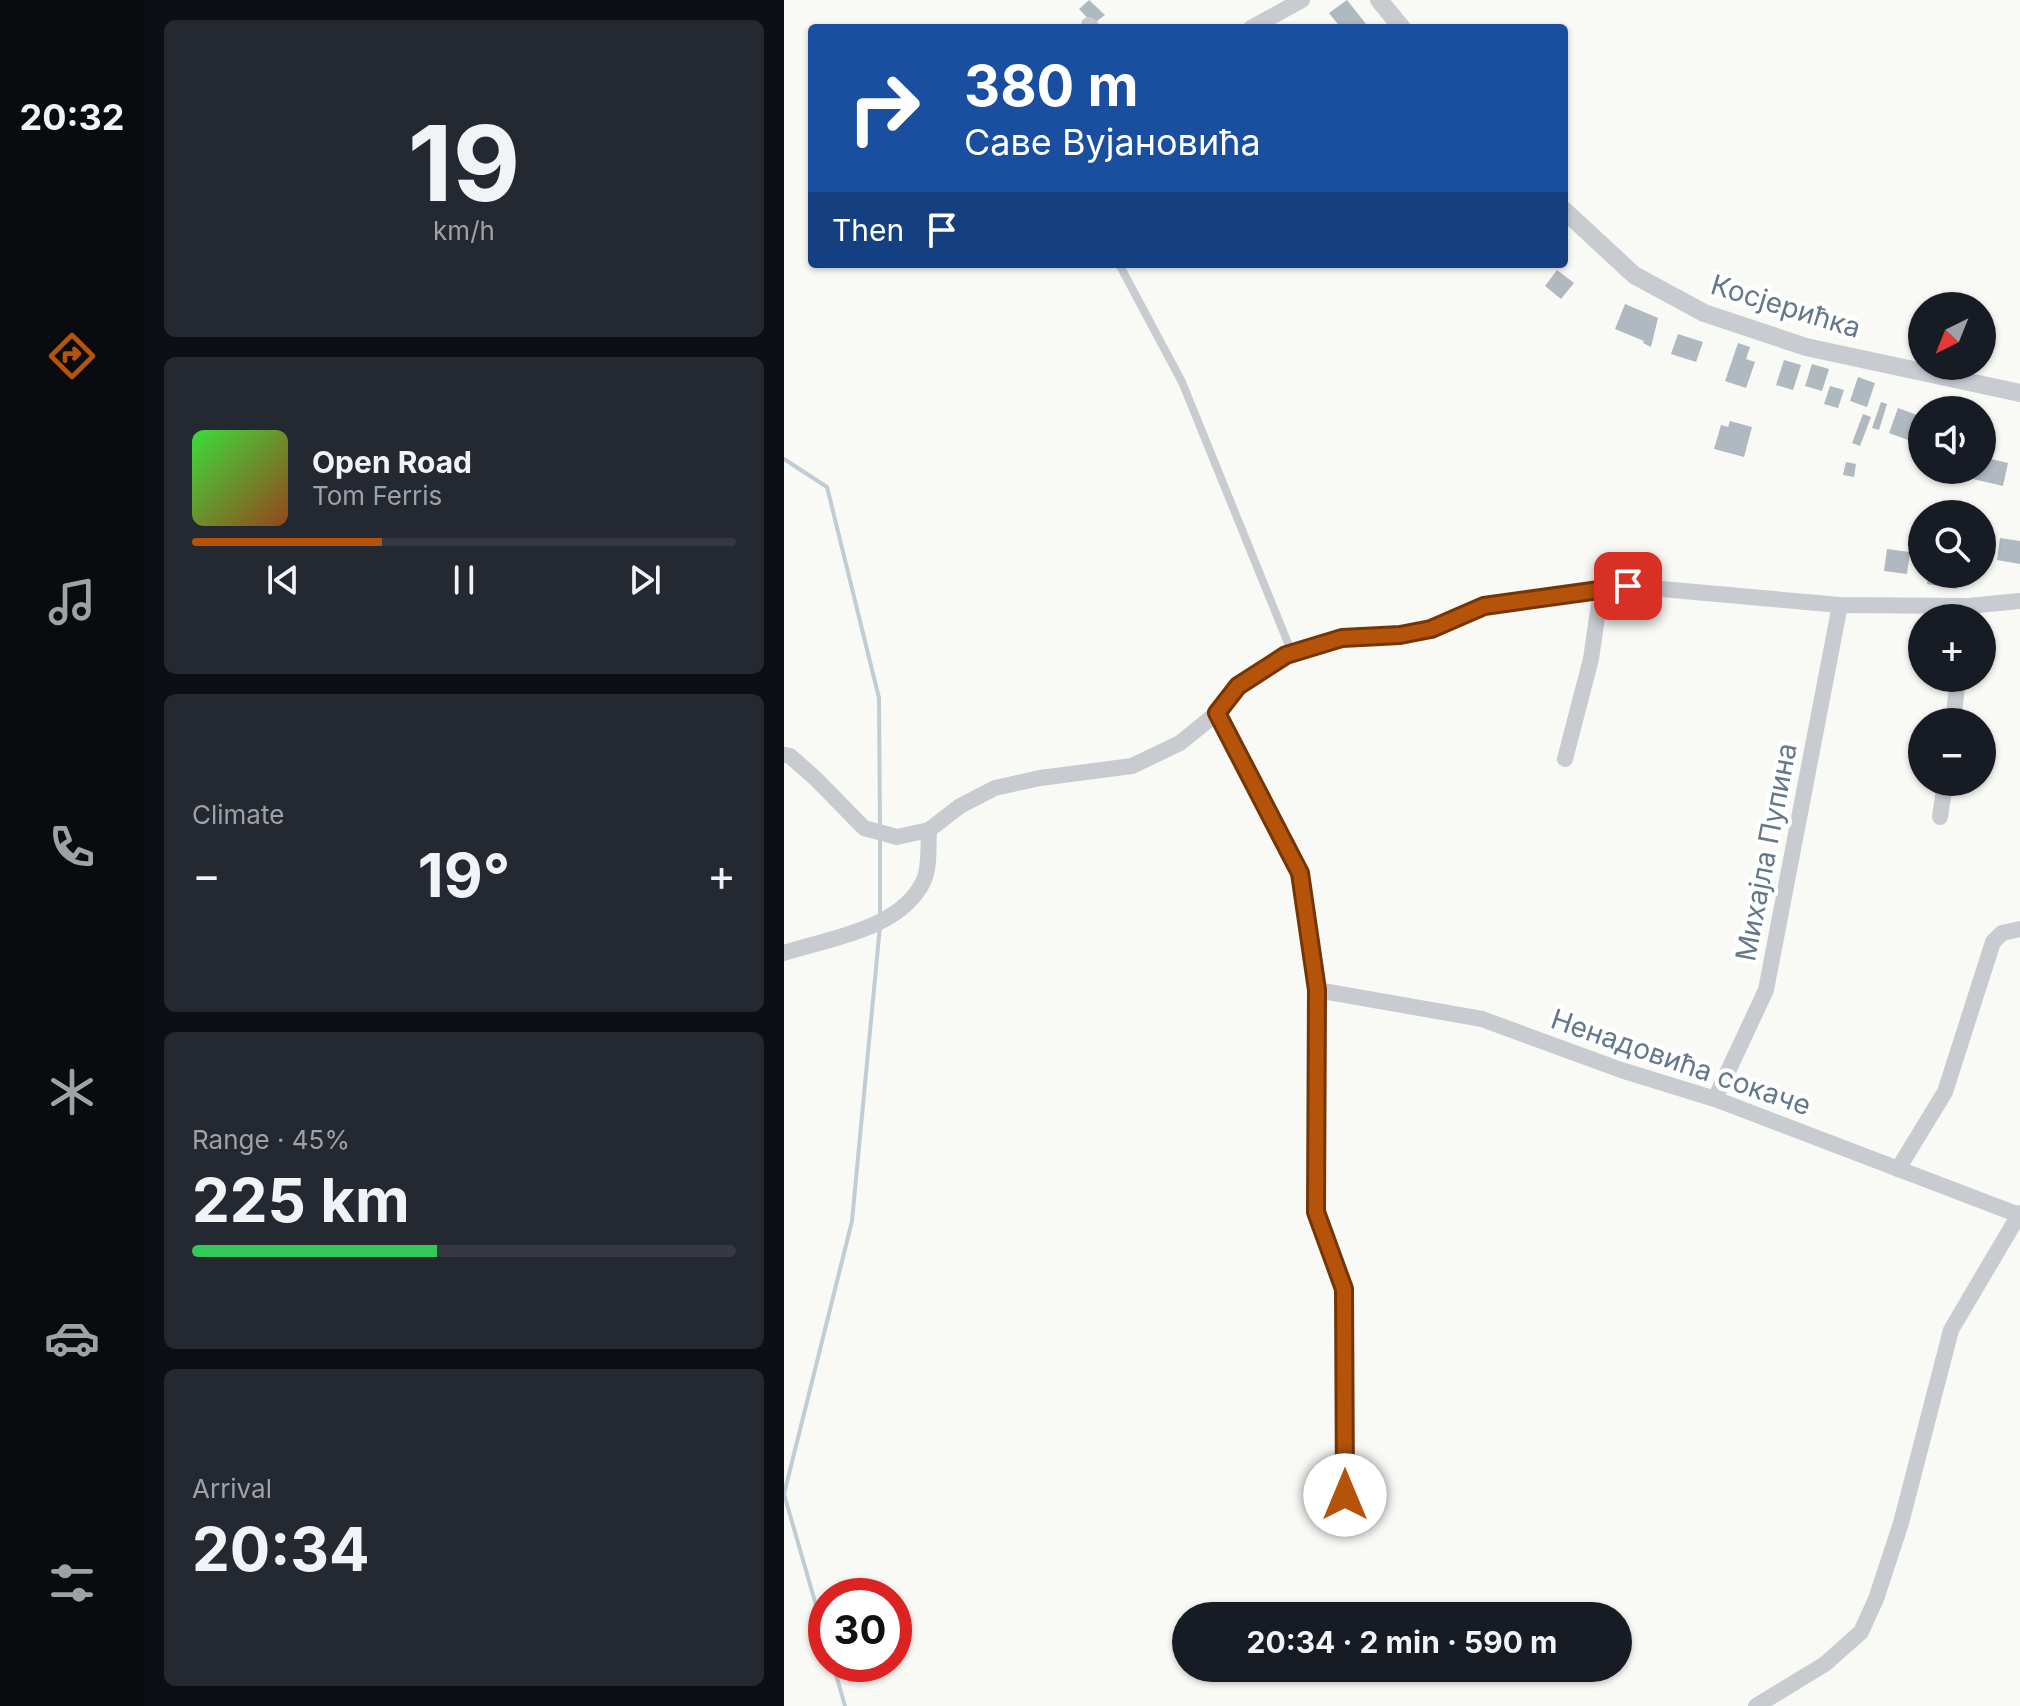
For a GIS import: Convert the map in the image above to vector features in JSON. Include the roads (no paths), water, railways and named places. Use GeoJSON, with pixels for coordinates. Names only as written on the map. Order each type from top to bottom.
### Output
{"type":"FeatureCollection","features":[{"type":"Feature","properties":{"kind":"street"},"geometry":{"type":"LineString","coordinates":[[1258,24],[1302,0]]}},
{"type":"Feature","properties":{"kind":"street"},"geometry":{"type":"LineString","coordinates":[[1379,0],[1399,24]]}},
{"type":"Feature","properties":{"kind":"street","name":"Косјерићка"},"geometry":{"type":"LineString","coordinates":[[1568,214],[1634,275],[1704,313],[1806,347],[2020,393]]}},
{"type":"Feature","properties":{"kind":"street"},"geometry":{"type":"LineString","coordinates":[[784,755],[790,756],[815,778],[864,828],[897,837],[929,830],[960,806],[995,788],[1040,778],[1132,766],[1180,743],[1217,713],[1238,686],[1292,654],[1342,638],[1400,635],[1431,629],[1484,606],[1628,586],[1908,609]]}},
{"type":"Feature","properties":{"kind":"street"},"geometry":{"type":"LineString","coordinates":[[1565,759],[1591,659],[1601,590]]}},
{"type":"Feature","properties":{"kind":"street"},"geometry":{"type":"LineString","coordinates":[[1996,606],[2020,601]]}},
{"type":"Feature","properties":{"kind":"street","name":"Михајла Пупина"},"geometry":{"type":"LineString","coordinates":[[1715,1099],[1766,990],[1840,605]]}},
{"type":"Feature","properties":{"kind":"street"},"geometry":{"type":"LineString","coordinates":[[1217,713],[1300,873],[1317,990],[1316,1212],[1344,1289],[1345,1525]]}},
{"type":"Feature","properties":{"kind":"street"},"geometry":{"type":"LineString","coordinates":[[1940,817],[1943,796]]}},
{"type":"Feature","properties":{"kind":"street"},"geometry":{"type":"LineString","coordinates":[[784,953],[866,928],[908,904],[925,878],[929,830]]}},
{"type":"Feature","properties":{"kind":"street"},"geometry":{"type":"LineString","coordinates":[[1898,1169],[1945,1092],[1993,942],[2002,933],[2020,929]]}},
{"type":"Feature","properties":{"kind":"street","name":"Ненадовића сокаче"},"geometry":{"type":"LineString","coordinates":[[1317,990],[1482,1019],[1621,1070],[1715,1099],[2019,1214]]}},
{"type":"Feature","properties":{"kind":"street"},"geometry":{"type":"LineString","coordinates":[[1756,1706],[1825,1664],[1861,1632],[1876,1599],[1901,1523],[1951,1330],[2019,1214]]}},
{"type":"Feature","properties":{"kind":"lane"},"geometry":{"type":"LineString","coordinates":[[1121,268],[1182,382],[1292,654]]}},
{"type":"Feature","properties":{"kind":"waterway"},"geometry":{"type":"LineString","coordinates":[[784,459],[827,487],[879,698],[880,830]]}},
{"type":"Feature","properties":{"kind":"waterway"},"geometry":{"type":"LineString","coordinates":[[880,838],[880,918]]}},
{"type":"Feature","properties":{"kind":"waterway"},"geometry":{"type":"LineString","coordinates":[[808,1578],[784,1494],[852,1221],[880,926]]}},
{"type":"Feature","properties":{"kind":"waterway"},"geometry":{"type":"LineString","coordinates":[[838,1682],[845,1706]]}}]}
